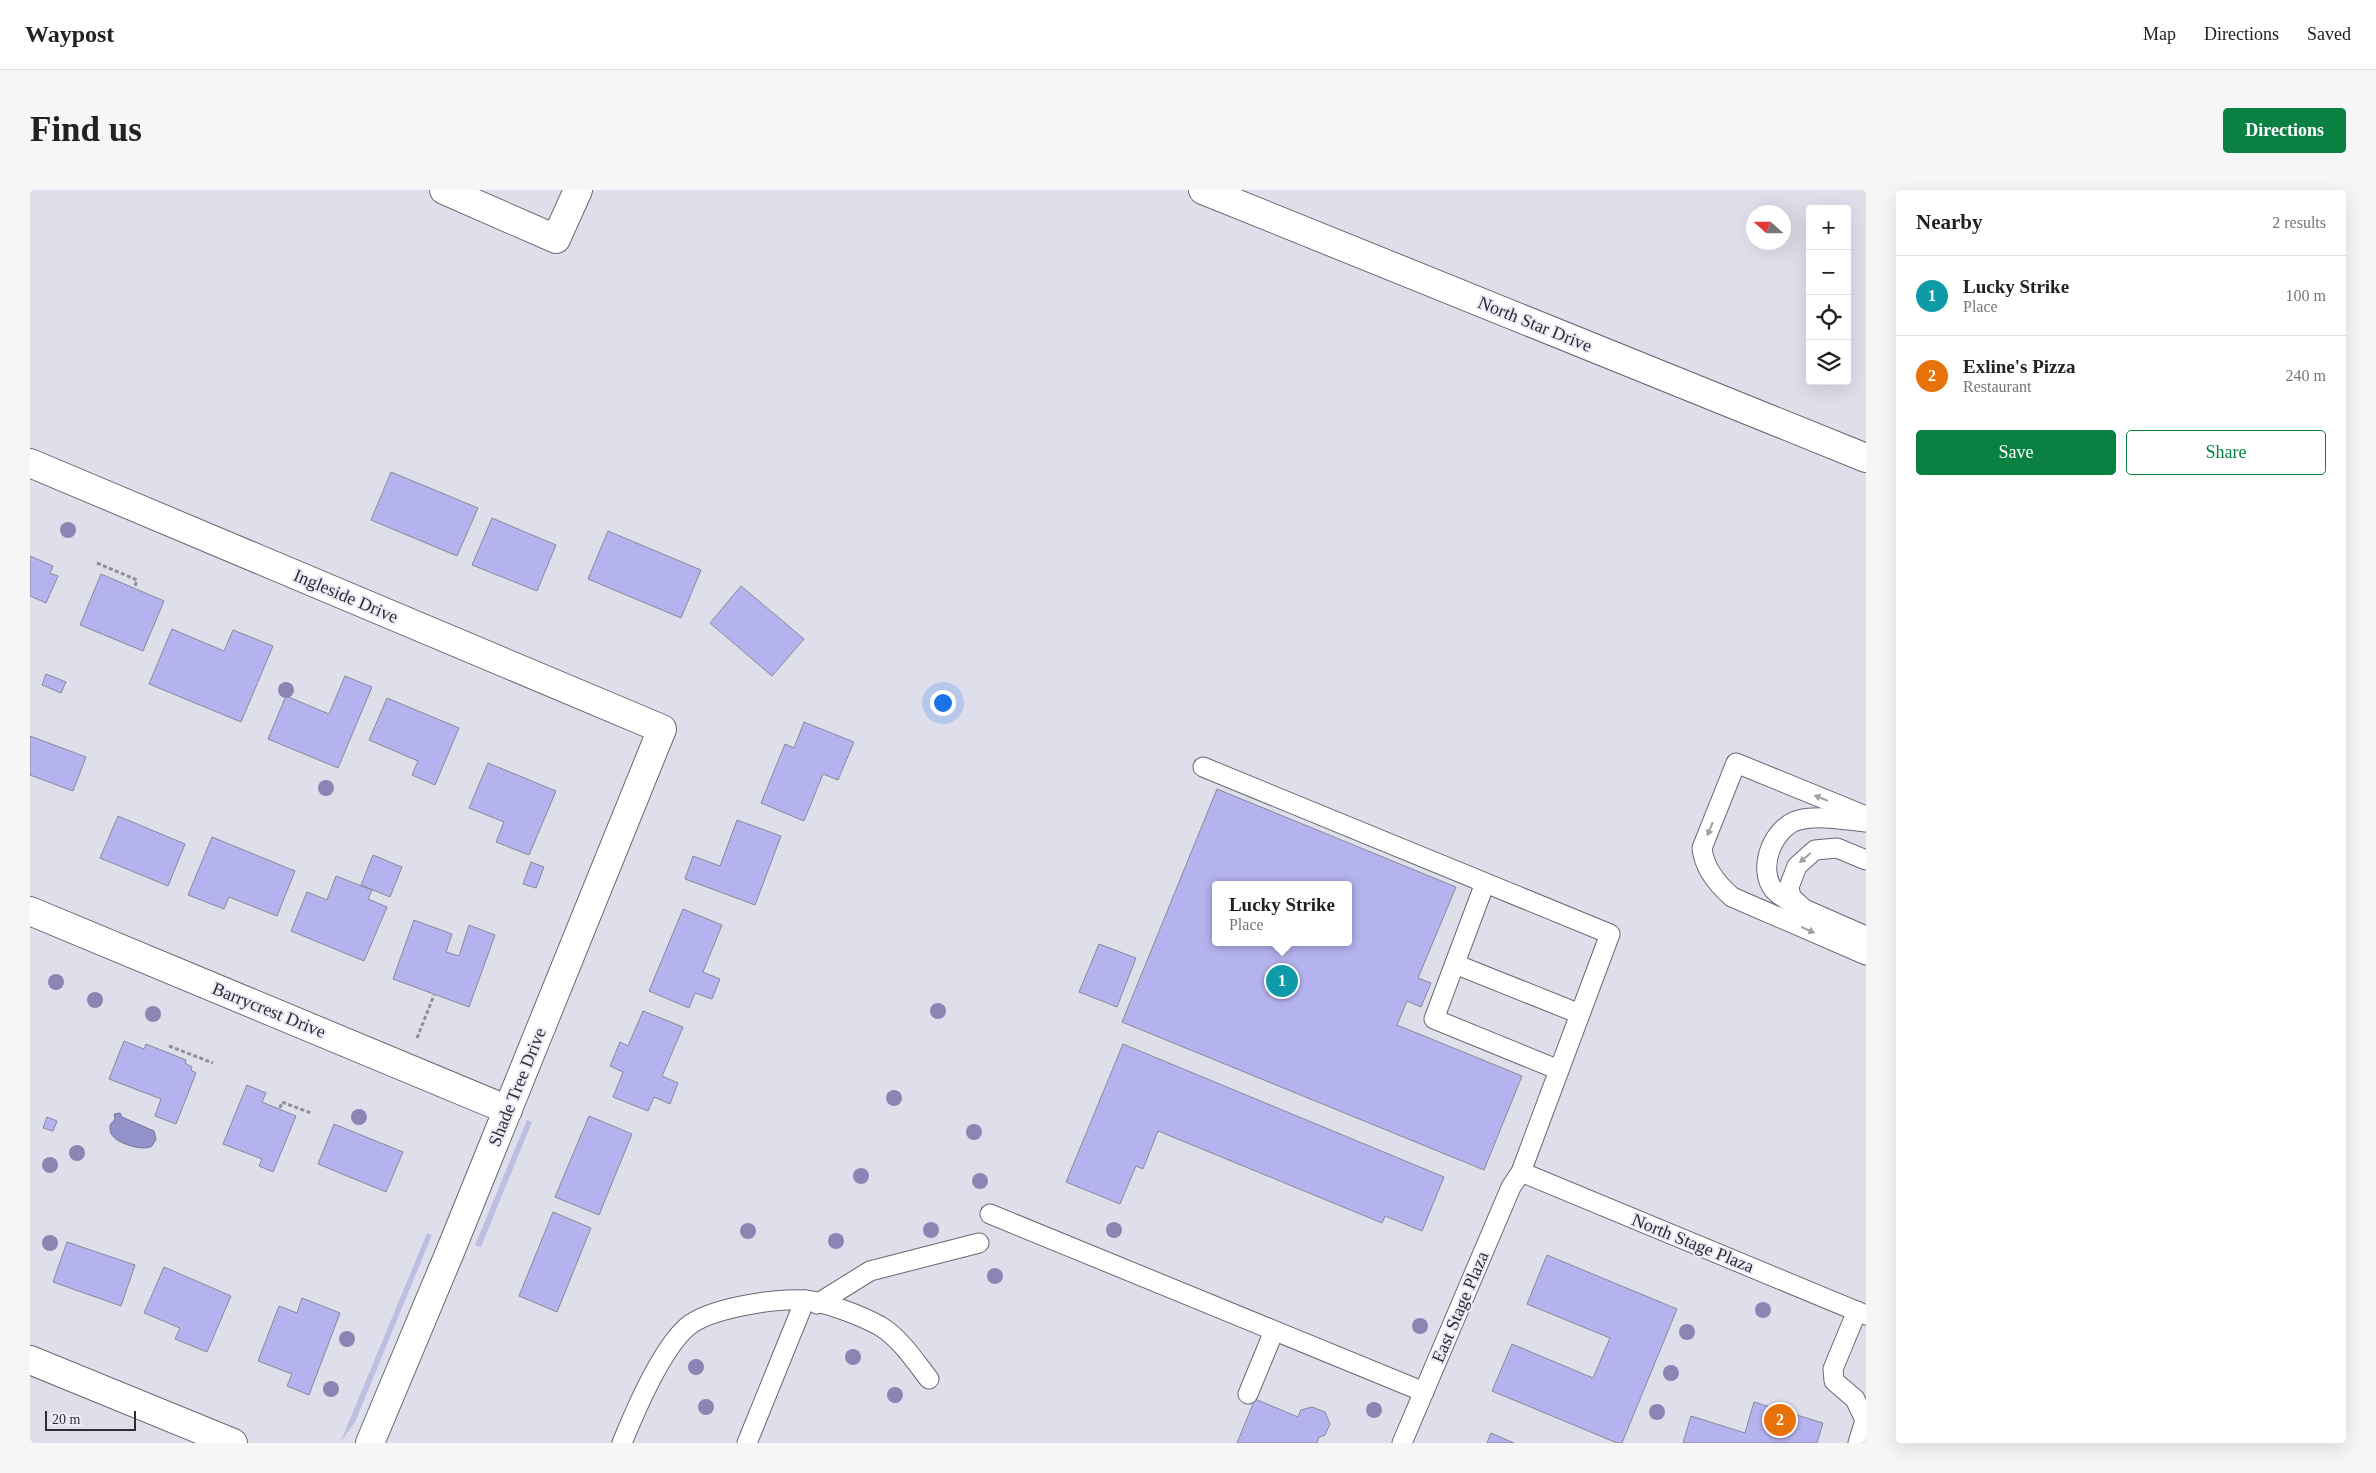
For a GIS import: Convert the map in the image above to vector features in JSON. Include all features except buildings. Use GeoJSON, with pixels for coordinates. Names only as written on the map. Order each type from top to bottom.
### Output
{"type":"FeatureCollection","features":[{"type":"Feature","properties":{"kind":"street"},"geometry":{"type":"LineString","coordinates":[[444,190],[556,239],[578,190]]}},
{"type":"Feature","properties":{"kind":"street","name":"North Star Drive"},"geometry":{"type":"LineString","coordinates":[[1204,190],[1866,458]]}},
{"type":"Feature","properties":{"kind":"street","name":"Ingleside Drive"},"geometry":{"type":"LineString","coordinates":[[30,463],[662,729]]}},
{"type":"Feature","properties":{"kind":"street","name":"Shade Tree Drive"},"geometry":{"type":"LineString","coordinates":[[370,1443],[508,1110],[662,729]]}},
{"type":"Feature","properties":{"kind":"street","name":"Barrycrest Drive"},"geometry":{"type":"LineString","coordinates":[[30,912],[508,1110]]}},
{"type":"Feature","properties":{"kind":"street"},"geometry":{"type":"LineString","coordinates":[[30,1360],[233,1443]]}},
{"type":"Feature","properties":{"kind":"lane"},"geometry":{"type":"LineString","coordinates":[[1866,816],[1736,763],[1702,848],[1703,858],[1710,872],[1722,888],[1732,897],[1866,955]]}},
{"type":"Feature","properties":{"kind":"lane"},"geometry":{"type":"LineString","coordinates":[[1203,766],[1485,883],[1434,1019],[1559,1070]]}},
{"type":"Feature","properties":{"kind":"lane"},"geometry":{"type":"LineString","coordinates":[[1866,822],[1822,818],[1798,820],[1784,828],[1776,838],[1767,861],[1768,875],[1773,889],[1787,901],[1866,936]]}},
{"type":"Feature","properties":{"kind":"lane"},"geometry":{"type":"LineString","coordinates":[[1804,909],[1791,897],[1789,887],[1797,866],[1804,858],[1815,850],[1837,848],[1866,860]]}},
{"type":"Feature","properties":{"kind":"lane","name":"East Stage Plaza"},"geometry":{"type":"LineString","coordinates":[[1402,1443],[1511,1187],[1521,1172],[1610,934],[1485,883]]}},
{"type":"Feature","properties":{"kind":"lane"},"geometry":{"type":"LineString","coordinates":[[1455,964],[1580,1014]]}},
{"type":"Feature","properties":{"kind":"lane","name":"North Stage Plaza"},"geometry":{"type":"LineString","coordinates":[[1521,1172],[1861,1313]]}},
{"type":"Feature","properties":{"kind":"lane"},"geometry":{"type":"LineString","coordinates":[[990,1214],[1424,1392]]}},
{"type":"Feature","properties":{"kind":"lane"},"geometry":{"type":"LineString","coordinates":[[747,1443],[811,1302],[870,1271],[979,1243]]}},
{"type":"Feature","properties":{"kind":"lane"},"geometry":{"type":"LineString","coordinates":[[622,1443],[657,1368],[687,1327],[708,1316],[748,1304],[811,1302],[837,1308],[881,1327],[908,1352],[929,1379]]}},
{"type":"Feature","properties":{"kind":"lane"},"geometry":{"type":"LineString","coordinates":[[1858,1443],[1865,1420],[1855,1399],[1834,1381],[1833,1370],[1861,1313]]}},
{"type":"Feature","properties":{"kind":"lane"},"geometry":{"type":"LineString","coordinates":[[1248,1394],[1274,1331]]}},
{"type":"Feature","properties":{"kind":"path"},"geometry":{"type":"LineString","coordinates":[[97,563],[137,580],[135,586]]}},
{"type":"Feature","properties":{"kind":"path"},"geometry":{"type":"LineString","coordinates":[[416,1038],[434,995]]}},
{"type":"Feature","properties":{"kind":"path"},"geometry":{"type":"LineString","coordinates":[[169,1046],[213,1063]]}},
{"type":"Feature","properties":{"kind":"path"},"geometry":{"type":"LineString","coordinates":[[280,1108],[282,1102],[311,1113]]}},
{"type":"Feature","properties":{"kind":"shaded area"},"geometry":{"type":"Polygon","coordinates":[[[120,1113],[122,1117],[154,1131],[156,1139],[152,1146],[143,1148],[130,1146],[113,1137],[110,1125],[115,1119],[114,1114],[120,1113]]]}},
{"type":"Feature","properties":{"kind":"shaded area"},"geometry":{"type":"Polygon","coordinates":[[[527,1120],[532,1122],[481,1247],[475,1245],[527,1120]]]}},
{"type":"Feature","properties":{"kind":"shaded area"},"geometry":{"type":"Polygon","coordinates":[[[427,1233],[432,1235],[355,1422],[341,1441],[427,1233]]]}},
{"type":"Feature","properties":{"kind":"place","name":"Lucky Strike"},"geometry":{"type":"Point","coordinates":[1282,981]}},
{"type":"Feature","properties":{"kind":"place","name":"Exline's Pizza"},"geometry":{"type":"Point","coordinates":[1780,1420]}}]}
